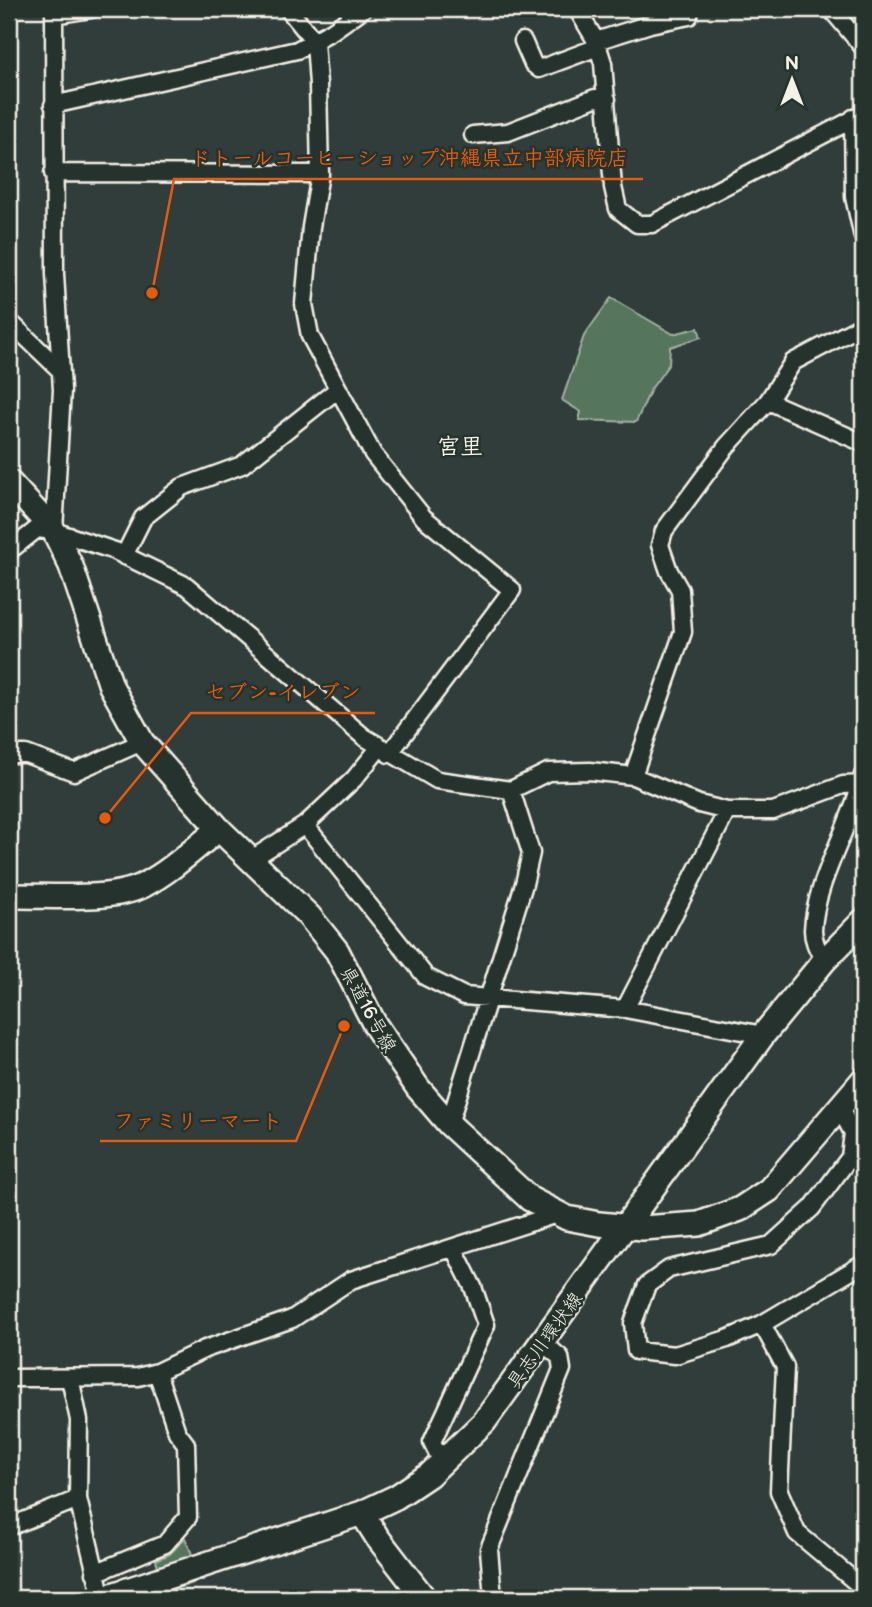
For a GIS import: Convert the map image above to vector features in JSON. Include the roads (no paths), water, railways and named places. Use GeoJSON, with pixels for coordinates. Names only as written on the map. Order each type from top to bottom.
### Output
{"type":"FeatureCollection","features":[{"type":"Feature","properties":{"kind":"main road","name":"県道16号線"},"geometry":{"type":"LineString","coordinates":[[9,482],[54,531],[71,566],[110,686],[142,742],[219,829],[309,916],[337,951],[375,1026],[393,1054],[449,1124],[530,1199],[557,1214],[579,1221],[662,1227],[699,1224],[740,1209],[769,1190],[863,1080]]}},
{"type":"Feature","properties":{"kind":"main road"},"geometry":{"type":"LineString","coordinates":[[9,896],[111,894],[130,890],[157,876],[219,829]]}},
{"type":"Feature","properties":{"kind":"main road","name":"具志川環状線"},"geometry":{"type":"LineString","coordinates":[[103,1598],[362,1513],[396,1497],[443,1464],[484,1422],[543,1343],[763,1035],[824,961],[863,921]]}},
{"type":"Feature","properties":{"kind":"main road"},"geometry":{"type":"LineString","coordinates":[[362,1513],[424,1598]]}},
{"type":"Feature","properties":{"kind":"street"},"geometry":{"type":"LineString","coordinates":[[54,531],[62,390],[53,173],[54,12],[91,9]]}},
{"type":"Feature","properties":{"kind":"street"},"geometry":{"type":"LineString","coordinates":[[252,859],[304,825],[384,751],[512,590],[424,517],[373,454],[310,337],[304,304],[311,227],[320,174],[315,42],[288,9]]}},
{"type":"Feature","properties":{"kind":"street"},"geometry":{"type":"LineString","coordinates":[[52,105],[297,50],[315,42],[363,9]]}},
{"type":"Feature","properties":{"kind":"street"},"geometry":{"type":"LineString","coordinates":[[578,9],[597,44],[603,63],[613,187],[618,209],[637,224],[652,224],[858,116]]}},
{"type":"Feature","properties":{"kind":"street"},"geometry":{"type":"LineString","coordinates":[[831,9],[863,47]]}},
{"type":"Feature","properties":{"kind":"street"},"geometry":{"type":"LineString","coordinates":[[523,41],[533,64],[539,69],[650,24],[689,16]]}},
{"type":"Feature","properties":{"kind":"street"},"geometry":{"type":"LineString","coordinates":[[473,135],[508,132],[595,98],[607,99]]}},
{"type":"Feature","properties":{"kind":"street"},"geometry":{"type":"LineString","coordinates":[[858,116],[854,197],[863,237]]}},
{"type":"Feature","properties":{"kind":"street"},"geometry":{"type":"LineString","coordinates":[[53,173],[320,174]]}},
{"type":"Feature","properties":{"kind":"street"},"geometry":{"type":"LineString","coordinates":[[9,321],[60,370]]}},
{"type":"Feature","properties":{"kind":"street"},"geometry":{"type":"LineString","coordinates":[[633,776],[683,632],[680,590],[660,545],[664,531],[726,447],[768,401],[793,362],[863,324]]}},
{"type":"Feature","properties":{"kind":"street"},"geometry":{"type":"LineString","coordinates":[[124,556],[144,518],[182,487],[242,465],[338,389]]}},
{"type":"Feature","properties":{"kind":"street"},"geometry":{"type":"LineString","coordinates":[[768,401],[863,443]]}},
{"type":"Feature","properties":{"kind":"street"},"geometry":{"type":"LineString","coordinates":[[9,547],[13,548],[37,529],[54,531],[124,556],[187,586],[364,737],[437,780],[511,790],[548,772],[590,771],[633,776],[699,804],[727,811],[773,811],[843,785],[863,781],[820,896],[813,931],[816,946],[824,961]]}},
{"type":"Feature","properties":{"kind":"street"},"geometry":{"type":"LineString","coordinates":[[9,754],[26,754],[74,772],[142,742]]}},
{"type":"Feature","properties":{"kind":"street"},"geometry":{"type":"LineString","coordinates":[[449,1124],[524,884],[531,853],[511,790]]}},
{"type":"Feature","properties":{"kind":"street"},"geometry":{"type":"LineString","coordinates":[[625,1009],[727,811]]}},
{"type":"Feature","properties":{"kind":"street"},"geometry":{"type":"LineString","coordinates":[[304,825],[426,977],[464,996],[625,1009],[763,1035]]}},
{"type":"Feature","properties":{"kind":"street"},"geometry":{"type":"LineString","coordinates":[[839,1107],[853,1133],[850,1157],[812,1208],[771,1245],[669,1269],[647,1285],[633,1323],[636,1351],[675,1355],[727,1339],[762,1324],[863,1264]]}},
{"type":"Feature","properties":{"kind":"street"},"geometry":{"type":"LineString","coordinates":[[9,1378],[138,1377],[157,1372],[205,1349],[292,1320],[351,1280],[557,1214]]}},
{"type":"Feature","properties":{"kind":"street"},"geometry":{"type":"LineString","coordinates":[[443,1464],[432,1442],[486,1325],[473,1287],[454,1249]]}},
{"type":"Feature","properties":{"kind":"street"},"geometry":{"type":"LineString","coordinates":[[762,1324],[785,1367],[779,1491],[797,1533],[863,1588]]}},
{"type":"Feature","properties":{"kind":"street"},"geometry":{"type":"LineString","coordinates":[[493,1598],[489,1549],[562,1369],[561,1357],[543,1343]]}},
{"type":"Feature","properties":{"kind":"street"},"geometry":{"type":"LineString","coordinates":[[95,1573],[165,1544],[188,1517],[186,1444],[177,1432],[157,1372]]}},
{"type":"Feature","properties":{"kind":"street"},"geometry":{"type":"LineString","coordinates":[[70,1378],[79,1420],[78,1499],[103,1598]]}},
{"type":"Feature","properties":{"kind":"street"},"geometry":{"type":"LineString","coordinates":[[9,1527],[78,1499]]}},
{"type":"Feature","properties":{"kind":"place","name":"ドトールコーヒーショップ沖縄県立中部病院店"},"geometry":{"type":"Point","coordinates":[152,293]}},
{"type":"Feature","properties":{"kind":"place","name":"セブン-イレブン"},"geometry":{"type":"Point","coordinates":[105,818]}},
{"type":"Feature","properties":{"kind":"place","name":"ファミリーマート"},"geometry":{"type":"Point","coordinates":[344,1026]}},
{"type":"Feature","properties":{"kind":"district","name":"宮里"},"geometry":{"type":"Point","coordinates":[460,446]}}]}
